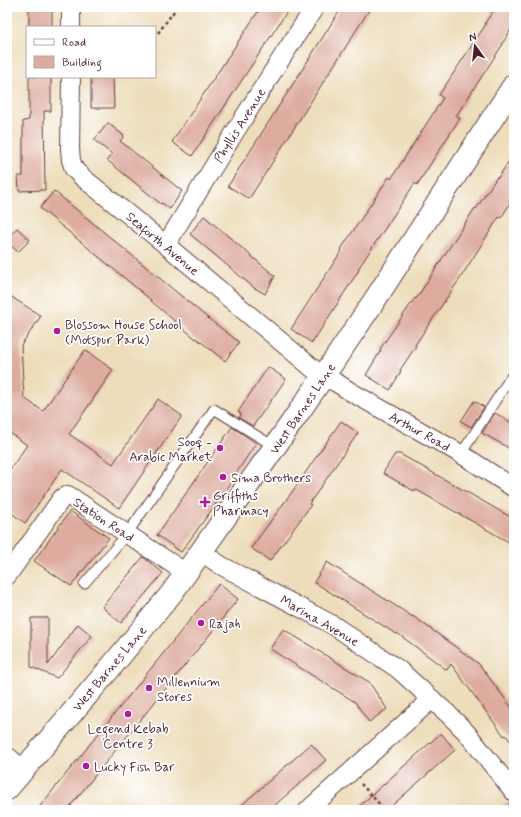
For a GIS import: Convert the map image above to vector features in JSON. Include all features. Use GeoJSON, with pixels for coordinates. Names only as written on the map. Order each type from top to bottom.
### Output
{"type":"FeatureCollection","features":[{"type":"Feature","properties":{"kind":"street"},"geometry":{"type":"LineString","coordinates":[[71,7],[71,26]]}},
{"type":"Feature","properties":{"kind":"street","name":"Phyllis Avenue"},"geometry":{"type":"LineString","coordinates":[[166,245],[292,41],[315,7]]}},
{"type":"Feature","properties":{"kind":"street","name":"Seaforth Avenue"},"geometry":{"type":"LineString","coordinates":[[71,78],[70,149],[74,169],[323,377]]}},
{"type":"Feature","properties":{"kind":"street","name":"West Barnes Lane"},"geometry":{"type":"LineString","coordinates":[[7,790],[131,643],[186,573],[323,377],[514,85]]}},
{"type":"Feature","properties":{"kind":"street","name":"Arthur Road"},"geometry":{"type":"LineString","coordinates":[[323,377],[337,383],[461,454],[514,488]]}},
{"type":"Feature","properties":{"kind":"street","name":"Station Road"},"geometry":{"type":"LineString","coordinates":[[7,576],[62,498],[68,495],[186,573]]}},
{"type":"Feature","properties":{"kind":"street","name":"Marina Avenue"},"geometry":{"type":"LineString","coordinates":[[201,552],[222,566],[333,625],[398,669],[466,732],[514,792]]}},
{"type":"Feature","properties":{"kind":"street"},"geometry":{"type":"LineString","coordinates":[[308,810],[432,699]]}},
{"type":"Feature","properties":{"kind":"street"},"geometry":{"type":"LineString","coordinates":[[7,756],[24,770]]}},
{"type":"Feature","properties":{"kind":"lane"},"geometry":{"type":"LineString","coordinates":[[461,454],[514,372]]}},
{"type":"Feature","properties":{"kind":"lane"},"geometry":{"type":"LineString","coordinates":[[84,584],[127,534],[214,409],[275,447]]}},
{"type":"Feature","properties":{"kind":"path"},"geometry":{"type":"LineString","coordinates":[[158,33],[175,10],[170,7]]}},
{"type":"Feature","properties":{"kind":"path"},"geometry":{"type":"LineString","coordinates":[[350,772],[385,810]]}},
{"type":"Feature","properties":{"kind":"green space"},"geometry":{"type":"Polygon","coordinates":[[[514,802],[514,810],[498,810],[503,806],[514,802]]]}},
{"type":"Feature","properties":{"kind":"building"},"geometry":{"type":"Polygon","coordinates":[[[29,7],[52,7],[52,26],[29,26],[29,7]]]}},
{"type":"Feature","properties":{"kind":"building"},"geometry":{"type":"Polygon","coordinates":[[[261,7],[290,7],[192,156],[172,142],[261,7]]]}},
{"type":"Feature","properties":{"kind":"building"},"geometry":{"type":"Polygon","coordinates":[[[342,7],[371,7],[249,199],[228,186],[342,7]]]}},
{"type":"Feature","properties":{"kind":"building"},"geometry":{"type":"Polygon","coordinates":[[[496,7],[514,7],[514,25],[456,116],[460,118],[417,185],[415,183],[358,269],[359,270],[312,343],[291,329],[342,250],[341,249],[389,177],[391,179],[443,98],[439,95],[496,7]]]}},
{"type":"Feature","properties":{"kind":"building"},"geometry":{"type":"Polygon","coordinates":[[[29,78],[51,78],[51,111],[44,111],[45,190],[19,191],[18,176],[23,176],[23,121],[29,120],[29,78]]]}},
{"type":"Feature","properties":{"kind":"building"},"geometry":{"type":"Polygon","coordinates":[[[91,78],[113,78],[114,108],[91,108],[91,78]]]}},
{"type":"Feature","properties":{"kind":"building"},"geometry":{"type":"Polygon","coordinates":[[[108,123],[124,136],[120,141],[182,191],[170,209],[162,203],[161,204],[107,160],[112,154],[94,140],[108,123]]]}},
{"type":"Feature","properties":{"kind":"building"},"geometry":{"type":"Polygon","coordinates":[[[514,153],[514,197],[501,218],[499,217],[415,345],[416,346],[400,370],[401,371],[390,390],[366,375],[381,350],[380,349],[415,298],[416,299],[475,208],[476,209],[514,153]]]}},
{"type":"Feature","properties":{"kind":"building"},"geometry":{"type":"Polygon","coordinates":[[[54,191],[239,342],[225,361],[196,339],[40,208],[54,191]]]}},
{"type":"Feature","properties":{"kind":"building"},"geometry":{"type":"Polygon","coordinates":[[[204,216],[275,276],[265,294],[253,287],[190,234],[204,216]]]}},
{"type":"Feature","properties":{"kind":"building"},"geometry":{"type":"Polygon","coordinates":[[[17,228],[30,240],[18,252],[7,242],[7,239],[17,228]]]}},
{"type":"Feature","properties":{"kind":"building"},"geometry":{"type":"Polygon","coordinates":[[[7,294],[41,316],[21,345],[24,398],[43,411],[85,350],[113,370],[69,434],[113,464],[158,399],[182,416],[119,508],[62,469],[25,523],[7,510],[7,474],[27,445],[7,431],[7,294]]]}},
{"type":"Feature","properties":{"kind":"building"},"geometry":{"type":"Polygon","coordinates":[[[268,367],[286,379],[253,426],[239,418],[241,414],[238,412],[268,367]]]}},
{"type":"Feature","properties":{"kind":"building"},"geometry":{"type":"Polygon","coordinates":[[[474,401],[484,407],[471,427],[461,421],[474,401]]]}},
{"type":"Feature","properties":{"kind":"building"},"geometry":{"type":"Polygon","coordinates":[[[495,413],[514,424],[514,451],[482,433],[495,413]]]}},
{"type":"Feature","properties":{"kind":"building"},"geometry":{"type":"Polygon","coordinates":[[[341,421],[358,433],[309,504],[311,505],[270,561],[251,548],[341,421]]]}},
{"type":"Feature","properties":{"kind":"building"},"geometry":{"type":"Polygon","coordinates":[[[232,427],[256,443],[218,501],[181,552],[157,535],[232,427]]]}},
{"type":"Feature","properties":{"kind":"building"},"geometry":{"type":"Polygon","coordinates":[[[395,454],[400,454],[514,519],[514,545],[415,489],[414,491],[383,473],[395,454]]]}},
{"type":"Feature","properties":{"kind":"building"},"geometry":{"type":"Polygon","coordinates":[[[70,511],[109,538],[71,586],[34,561],[70,511]]]}},
{"type":"Feature","properties":{"kind":"building"},"geometry":{"type":"Polygon","coordinates":[[[143,557],[163,573],[121,623],[102,607],[143,557]]]}},
{"type":"Feature","properties":{"kind":"building"},"geometry":{"type":"Polygon","coordinates":[[[327,562],[413,616],[479,664],[514,711],[514,746],[506,735],[504,736],[451,664],[447,670],[397,633],[396,634],[314,582],[327,562]]]}},
{"type":"Feature","properties":{"kind":"building"},"geometry":{"type":"Polygon","coordinates":[[[219,584],[238,599],[207,638],[67,810],[37,810],[219,584]]]}},
{"type":"Feature","properties":{"kind":"building"},"geometry":{"type":"Polygon","coordinates":[[[31,618],[48,618],[48,665],[78,624],[92,636],[57,678],[31,667],[31,618]]]}},
{"type":"Feature","properties":{"kind":"building"},"geometry":{"type":"Polygon","coordinates":[[[283,629],[369,682],[387,709],[369,722],[355,702],[270,649],[283,629]]]}},
{"type":"Feature","properties":{"kind":"building"},"geometry":{"type":"Polygon","coordinates":[[[441,733],[455,750],[387,810],[355,810],[441,733]]]}},
{"type":"Feature","properties":{"kind":"building"},"geometry":{"type":"Polygon","coordinates":[[[311,744],[326,760],[298,785],[269,810],[236,810],[311,744]]]}},
{"type":"Feature","properties":{"kind":"place","name":"Blossom House School (Motspur Park)"},"geometry":{"type":"Point","coordinates":[57,331]}},
{"type":"Feature","properties":{"kind":"place","name":"Sooq - Arabic Market"},"geometry":{"type":"Point","coordinates":[220,448]}},
{"type":"Feature","properties":{"kind":"place","name":"Sima Brothers"},"geometry":{"type":"Point","coordinates":[223,477]}},
{"type":"Feature","properties":{"kind":"place","name":"Griffiths Pharmacy"},"geometry":{"type":"Point","coordinates":[205,502]}},
{"type":"Feature","properties":{"kind":"place","name":"Rajah"},"geometry":{"type":"Point","coordinates":[201,623]}},
{"type":"Feature","properties":{"kind":"place","name":"Millennium Stores"},"geometry":{"type":"Point","coordinates":[149,688]}},
{"type":"Feature","properties":{"kind":"place","name":"Legend Kebab Centre 3"},"geometry":{"type":"Point","coordinates":[128,714]}},
{"type":"Feature","properties":{"kind":"place","name":"Lucky Fish Bar"},"geometry":{"type":"Point","coordinates":[86,766]}}]}
